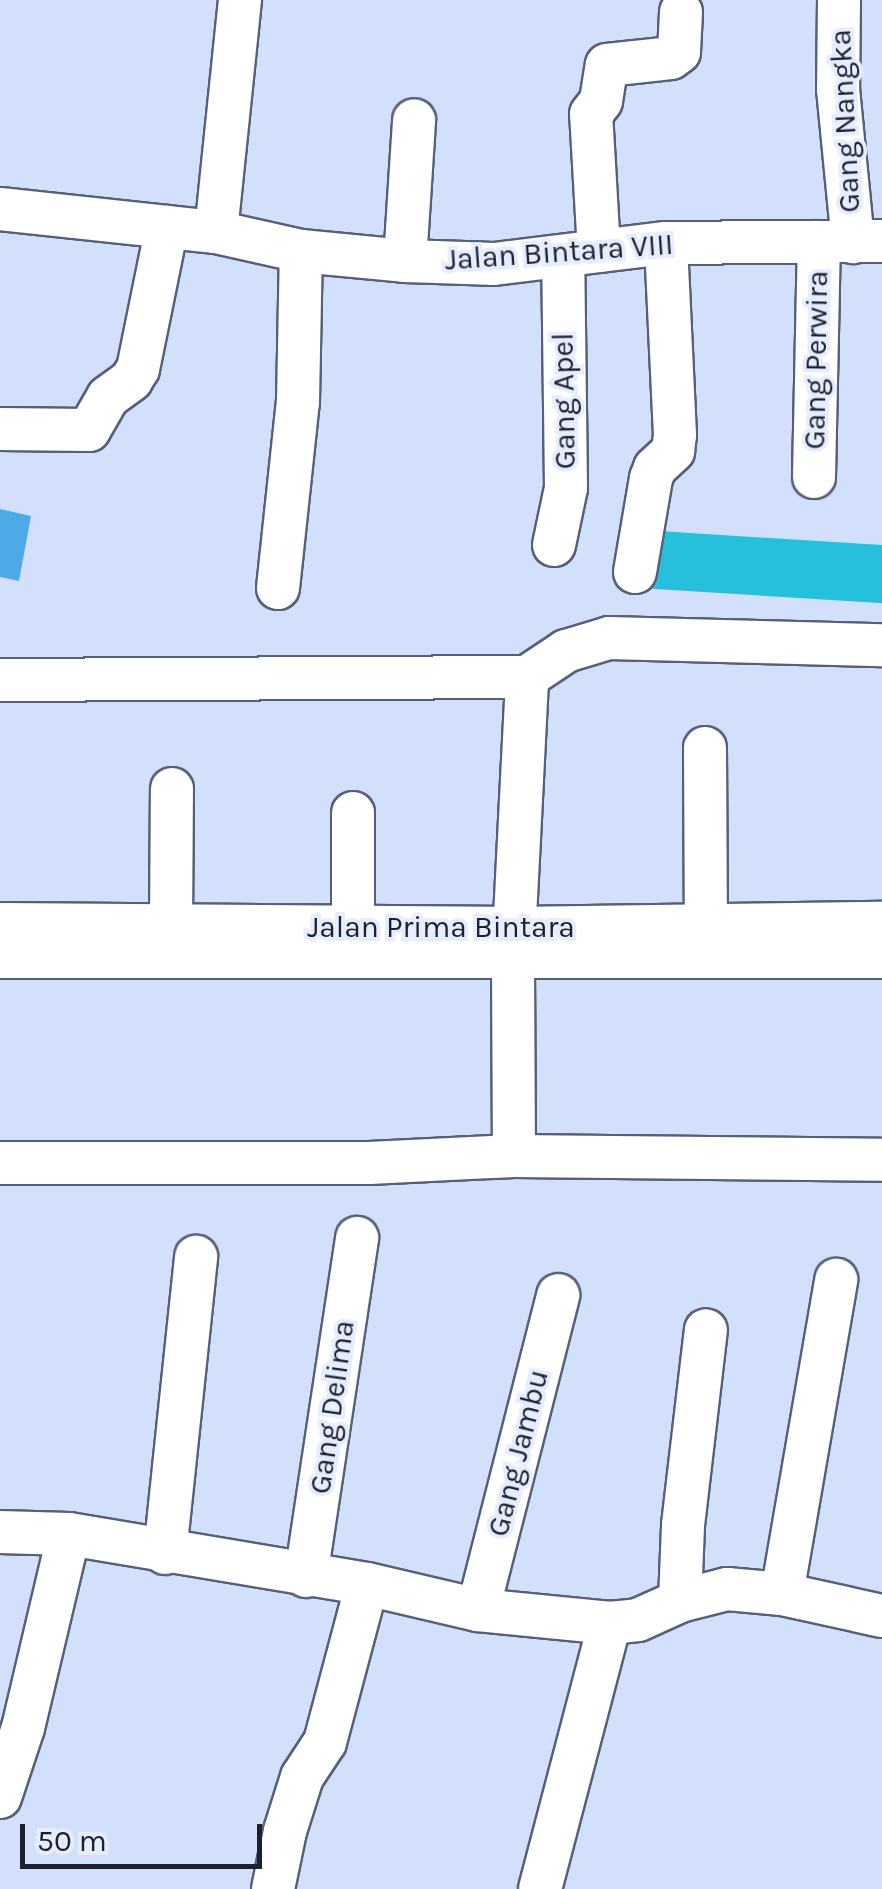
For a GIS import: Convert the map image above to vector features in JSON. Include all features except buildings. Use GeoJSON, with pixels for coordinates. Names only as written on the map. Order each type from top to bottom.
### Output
{"type":"FeatureCollection","features":[{"type":"Feature","properties":{"kind":"street"},"geometry":{"type":"LineString","coordinates":[[216,232],[240,0]]}},
{"type":"Feature","properties":{"kind":"street","name":"Gang Nangka"},"geometry":{"type":"LineString","coordinates":[[839,0],[838,89],[851,242]]}},
{"type":"Feature","properties":{"kind":"street","name":"Gang Apel"},"geometry":{"type":"LineString","coordinates":[[554,545],[566,488],[591,114],[601,101],[607,65],[672,58],[678,52],[681,12]]}},
{"type":"Feature","properties":{"kind":"street"},"geometry":{"type":"LineString","coordinates":[[405,262],[414,120]]}},
{"type":"Feature","properties":{"kind":"street","name":"Jalan Bintara VIII"},"geometry":{"type":"LineString","coordinates":[[0,210],[216,232],[301,251],[405,262],[494,264],[666,243],[851,242]]}},
{"type":"Feature","properties":{"kind":"street"},"geometry":{"type":"LineString","coordinates":[[0,429],[82,431],[94,423],[108,397],[131,380],[138,369],[168,227]]}},
{"type":"Feature","properties":{"kind":"street","name":"Gang Perwira"},"geometry":{"type":"LineString","coordinates":[[814,477],[851,242]]}},
{"type":"Feature","properties":{"kind":"street"},"geometry":{"type":"LineString","coordinates":[[635,572],[651,478],[655,468],[673,451],[675,435],[666,243]]}},
{"type":"Feature","properties":{"kind":"street"},"geometry":{"type":"LineString","coordinates":[[278,588],[298,402],[301,251]]}},
{"type":"Feature","properties":{"kind":"street"},"geometry":{"type":"LineString","coordinates":[[0,680],[527,677],[566,650],[609,638],[882,645]]}},
{"type":"Feature","properties":{"kind":"street"},"geometry":{"type":"LineString","coordinates":[[514,1156],[513,942],[527,677]]}},
{"type":"Feature","properties":{"kind":"street"},"geometry":{"type":"LineString","coordinates":[[705,748],[706,926]]}},
{"type":"Feature","properties":{"kind":"street"},"geometry":{"type":"LineString","coordinates":[[171,926],[172,790]]}},
{"type":"Feature","properties":{"kind":"street"},"geometry":{"type":"LineString","coordinates":[[352,926],[353,813]]}},
{"type":"Feature","properties":{"kind":"street","name":"Jalan Prima Bintara"},"geometry":{"type":"LineString","coordinates":[[0,957],[513,942],[706,926],[882,922]]}},
{"type":"Feature","properties":{"kind":"street","name":"Jalan Prima Bintara"},"geometry":{"type":"LineString","coordinates":[[0,924],[352,926],[513,942],[882,957]]}},
{"type":"Feature","properties":{"kind":"street"},"geometry":{"type":"LineString","coordinates":[[0,1164],[370,1163],[514,1156],[882,1160]]}},
{"type":"Feature","properties":{"kind":"street","name":"Gang Delima"},"geometry":{"type":"LineString","coordinates":[[306,1576],[357,1238]]}},
{"type":"Feature","properties":{"kind":"street"},"geometry":{"type":"LineString","coordinates":[[165,1553],[196,1257]]}},
{"type":"Feature","properties":{"kind":"street"},"geometry":{"type":"LineString","coordinates":[[782,1594],[836,1280]]}},
{"type":"Feature","properties":{"kind":"street","name":"Gang Jambu"},"geometry":{"type":"LineString","coordinates":[[478,1610],[558,1295]]}},
{"type":"Feature","properties":{"kind":"street"},"geometry":{"type":"LineString","coordinates":[[680,1602],[683,1525],[706,1330]]}},
{"type":"Feature","properties":{"kind":"street"},"geometry":{"type":"LineString","coordinates":[[0,1532],[70,1534],[165,1553],[368,1584],[478,1610],[610,1624],[638,1620],[680,1602],[728,1590],[782,1594],[882,1616]]}},
{"type":"Feature","properties":{"kind":"street"},"geometry":{"type":"LineString","coordinates":[[0,1797],[23,1728],[70,1534]]}},
{"type":"Feature","properties":{"kind":"street"},"geometry":{"type":"LineString","coordinates":[[274,1889],[284,1831],[302,1777],[325,1742],[368,1584]]}},
{"type":"Feature","properties":{"kind":"street"},"geometry":{"type":"LineString","coordinates":[[540,1889],[610,1624]]}},
{"type":"Feature","properties":{"kind":"waterway"},"geometry":{"type":"LineString","coordinates":[[657,560],[882,574]]}}]}
